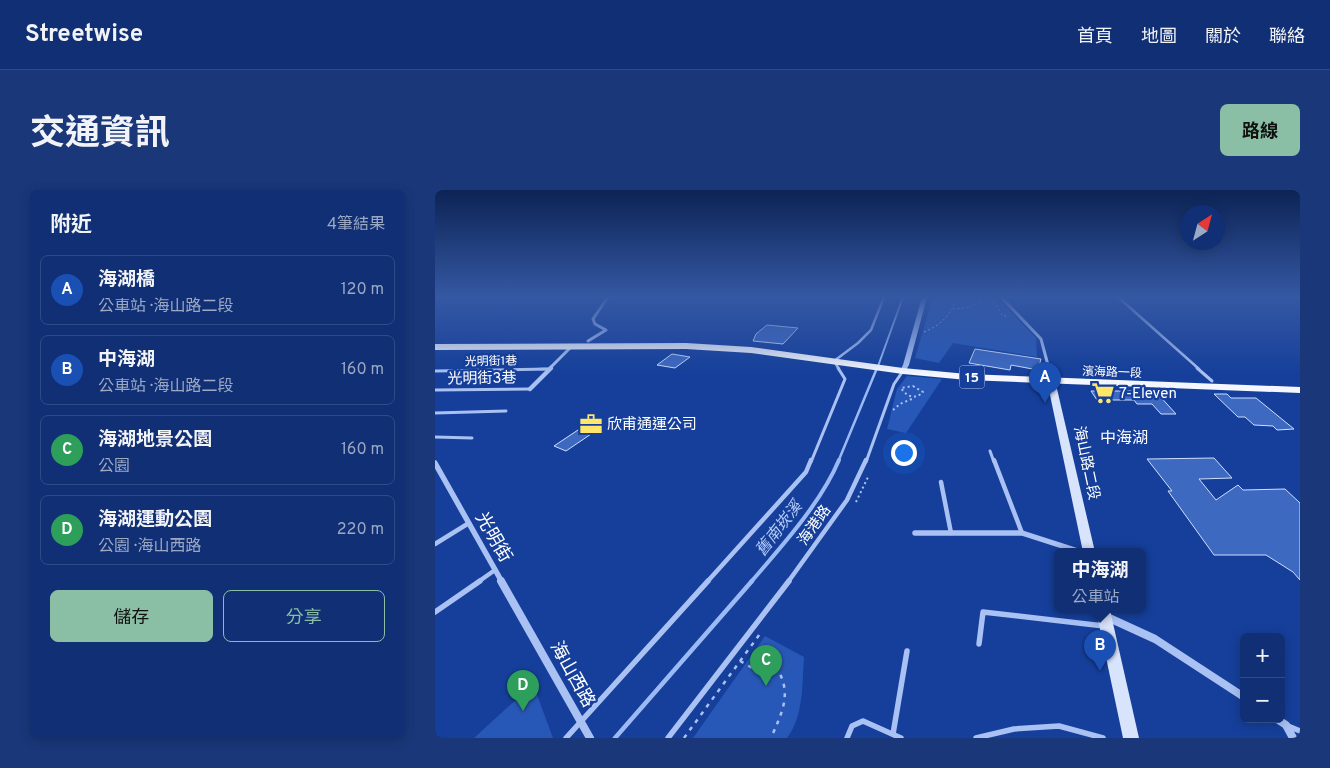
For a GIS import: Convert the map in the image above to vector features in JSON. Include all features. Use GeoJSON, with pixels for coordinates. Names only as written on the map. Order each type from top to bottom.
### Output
{"type":"FeatureCollection","features":[{"type":"Feature","properties":{"kind":"main road","name":"15"},"geometry":{"type":"LineString","coordinates":[[435,341],[588,340],[719,343],[899,367]]}},
{"type":"Feature","properties":{"kind":"main road","name":"15"},"geometry":{"type":"LineString","coordinates":[[435,346],[656,346],[751,350],[837,358]]}},
{"type":"Feature","properties":{"kind":"main road","name":"濱海路一段"},"geometry":{"type":"LineString","coordinates":[[899,367],[1050,378],[1272,386],[1300,384]]}},
{"type":"Feature","properties":{"kind":"main road","name":"濱海路一段"},"geometry":{"type":"LineString","coordinates":[[1050,378],[1212,381],[1300,390]]}},
{"type":"Feature","properties":{"kind":"main road","name":"海山路二段"},"geometry":{"type":"LineString","coordinates":[[1050,378],[1088,548]]}},
{"type":"Feature","properties":{"kind":"main road"},"geometry":{"type":"LineString","coordinates":[[1104,617],[1131,738]]}},
{"type":"Feature","properties":{"kind":"street"},"geometry":{"type":"LineString","coordinates":[[588,340],[606,330],[594,323]]}},
{"type":"Feature","properties":{"kind":"street","name":"海港路"},"geometry":{"type":"LineString","coordinates":[[899,367],[916,323]]}},
{"type":"Feature","properties":{"kind":"street"},"geometry":{"type":"LineString","coordinates":[[1025,323],[1041,339],[1045,349],[1050,378]]}},
{"type":"Feature","properties":{"kind":"street"},"geometry":{"type":"LineString","coordinates":[[530,388],[572,346]]}},
{"type":"Feature","properties":{"kind":"street","name":"光明街"},"geometry":{"type":"LineString","coordinates":[[435,463],[527,626]]}},
{"type":"Feature","properties":{"kind":"street"},"geometry":{"type":"LineString","coordinates":[[915,533],[1021,533],[1068,548]]}},
{"type":"Feature","properties":{"kind":"street"},"geometry":{"type":"LineString","coordinates":[[1104,617],[1155,639],[1240,694]]}},
{"type":"Feature","properties":{"kind":"street","name":"海山西路"},"geometry":{"type":"LineString","coordinates":[[527,626],[590,738]]}},
{"type":"Feature","properties":{"kind":"street"},"geometry":{"type":"LineString","coordinates":[[1283,723],[1293,738]]}},
{"type":"Feature","properties":{"kind":"lane"},"geometry":{"type":"LineString","coordinates":[[567,738],[806,472],[833,411],[845,378],[837,358],[858,343],[871,330],[874,323]]}},
{"type":"Feature","properties":{"kind":"lane"},"geometry":{"type":"LineString","coordinates":[[1147,323],[1212,381]]}},
{"type":"Feature","properties":{"kind":"lane","name":"海港路"},"geometry":{"type":"LineString","coordinates":[[668,738],[817,544],[847,500],[862,472],[899,367]]}},
{"type":"Feature","properties":{"kind":"lane","name":"光明街1巷"},"geometry":{"type":"LineString","coordinates":[[435,370],[548,369]]}},
{"type":"Feature","properties":{"kind":"lane","name":"光明街3巷"},"geometry":{"type":"LineString","coordinates":[[435,390],[530,388]]}},
{"type":"Feature","properties":{"kind":"lane"},"geometry":{"type":"LineString","coordinates":[[435,413],[506,411]]}},
{"type":"Feature","properties":{"kind":"lane"},"geometry":{"type":"LineString","coordinates":[[435,437],[472,438]]}},
{"type":"Feature","properties":{"kind":"lane"},"geometry":{"type":"LineString","coordinates":[[990,451],[1021,533]]}},
{"type":"Feature","properties":{"kind":"lane"},"geometry":{"type":"LineString","coordinates":[[941,482],[951,533]]}},
{"type":"Feature","properties":{"kind":"lane"},"geometry":{"type":"LineString","coordinates":[[435,544],[469,524]]}},
{"type":"Feature","properties":{"kind":"lane"},"geometry":{"type":"LineString","coordinates":[[435,612],[495,570]]}},
{"type":"Feature","properties":{"kind":"lane"},"geometry":{"type":"LineString","coordinates":[[979,644],[983,612],[1104,617]]}},
{"type":"Feature","properties":{"kind":"lane"},"geometry":{"type":"LineString","coordinates":[[893,734],[907,651]]}},
{"type":"Feature","properties":{"kind":"lane"},"geometry":{"type":"LineString","coordinates":[[847,738],[852,726],[863,721],[901,738]]}},
{"type":"Feature","properties":{"kind":"lane"},"geometry":{"type":"LineString","coordinates":[[1286,725],[1300,731]]}},
{"type":"Feature","properties":{"kind":"lane"},"geometry":{"type":"LineString","coordinates":[[976,738],[1013,729],[1059,726],[1103,738]]}},
{"type":"Feature","properties":{"kind":"path"},"geometry":{"type":"LineString","coordinates":[[922,333],[942,323]]}},
{"type":"Feature","properties":{"kind":"path"},"geometry":{"type":"LineString","coordinates":[[893,410],[900,404],[922,394],[922,390],[911,386],[901,388],[905,394],[917,396]]}},
{"type":"Feature","properties":{"kind":"path"},"geometry":{"type":"LineString","coordinates":[[741,661],[756,670],[775,667],[786,683],[785,704],[771,738]]}},
{"type":"Feature","properties":{"kind":"shaded area"},"geometry":{"type":"Polygon","coordinates":[[[925,323],[1021,323],[1036,338],[1037,357],[953,343],[939,363],[915,358],[925,323]]]}},
{"type":"Feature","properties":{"kind":"shaded area"},"geometry":{"type":"Polygon","coordinates":[[[907,376],[942,379],[906,433],[887,429],[897,389],[907,376]]]}},
{"type":"Feature","properties":{"kind":"shaded area"},"geometry":{"type":"Polygon","coordinates":[[[765,636],[804,657],[797,720],[787,738],[693,738],[765,636]]]}},
{"type":"Feature","properties":{"kind":"shaded area"},"geometry":{"type":"Polygon","coordinates":[[[533,684],[553,738],[474,738],[533,684]]]}},
{"type":"Feature","properties":{"kind":"building"},"geometry":{"type":"Polygon","coordinates":[[[767,325],[798,328],[783,344],[753,341],[756,334],[767,325]]]}},
{"type":"Feature","properties":{"kind":"building"},"geometry":{"type":"Polygon","coordinates":[[[975,349],[1041,359],[1038,370],[1011,365],[1010,370],[969,363],[975,349]]]}},
{"type":"Feature","properties":{"kind":"building"},"geometry":{"type":"Polygon","coordinates":[[[672,354],[690,357],[675,368],[657,365],[672,354]]]}},
{"type":"Feature","properties":{"kind":"building"},"geometry":{"type":"Polygon","coordinates":[[[1091,391],[1140,391],[1142,394],[1158,394],[1176,414],[1161,414],[1152,404],[1137,404],[1134,400],[1097,400],[1091,391]]]}},
{"type":"Feature","properties":{"kind":"building"},"geometry":{"type":"Polygon","coordinates":[[[1214,394],[1227,394],[1231,398],[1256,398],[1294,429],[1277,430],[1273,426],[1254,425],[1245,417],[1238,417],[1214,394]]]}},
{"type":"Feature","properties":{"kind":"building"},"geometry":{"type":"Polygon","coordinates":[[[584,426],[597,430],[566,451],[554,446],[584,426]]]}},
{"type":"Feature","properties":{"kind":"building"},"geometry":{"type":"Polygon","coordinates":[[[1214,458],[1232,478],[1199,479],[1216,500],[1238,485],[1243,490],[1285,489],[1300,503],[1300,580],[1293,572],[1266,555],[1214,555],[1168,491],[1172,491],[1147,459],[1214,458]]]}},
{"type":"Feature","properties":{"kind":"waterway","name":"舊南崁溪"},"geometry":{"type":"LineString","coordinates":[[877,369],[894,323]]}},
{"type":"Feature","properties":{"kind":"waterway","name":"舊南崁溪"},"geometry":{"type":"LineString","coordinates":[[838,462],[877,368]]}},
{"type":"Feature","properties":{"kind":"waterway","name":"舊南崁溪"},"geometry":{"type":"LineString","coordinates":[[751,582],[811,508],[838,462]]}},
{"type":"Feature","properties":{"kind":"waterway","name":"舊南崁溪"},"geometry":{"type":"LineString","coordinates":[[615,738],[752,581]]}},
{"type":"Feature","properties":{"kind":"place","name":"7-Eleven"},"geometry":{"type":"Point","coordinates":[1103,393]}},
{"type":"Feature","properties":{"kind":"place","name":"海湖橋"},"geometry":{"type":"Point","coordinates":[1045,403]}},
{"type":"Feature","properties":{"kind":"place","name":"欣甫通運公司"},"geometry":{"type":"Point","coordinates":[591,424]}},
{"type":"Feature","properties":{"kind":"place","name":"中海湖"},"geometry":{"type":"Point","coordinates":[1100,671]}},
{"type":"Feature","properties":{"kind":"place","name":"海湖地景公園"},"geometry":{"type":"Point","coordinates":[766,686]}},
{"type":"Feature","properties":{"kind":"place","name":"海湖運動公園"},"geometry":{"type":"Point","coordinates":[523,711]}},
{"type":"Feature","properties":{"kind":"district","name":"中海湖"},"geometry":{"type":"Point","coordinates":[1124,437]}}]}
